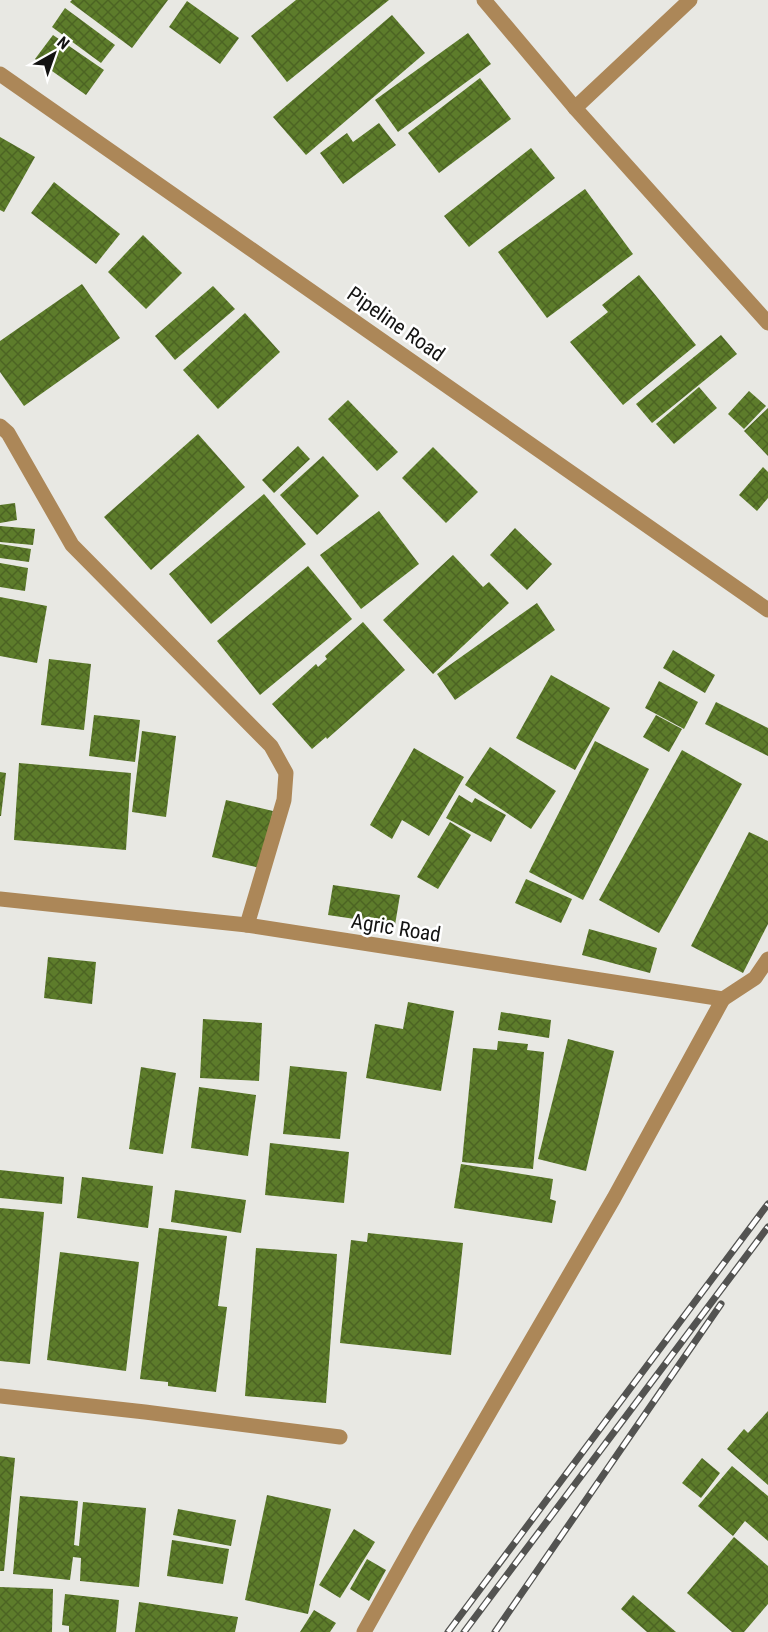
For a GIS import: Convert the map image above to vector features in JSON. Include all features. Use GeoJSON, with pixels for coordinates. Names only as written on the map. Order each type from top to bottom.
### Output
{"type":"FeatureCollection","features":[{"type":"Feature","properties":{"kind":"street"},"geometry":{"type":"LineString","coordinates":[[484,0],[575,108],[768,323]]}},
{"type":"Feature","properties":{"kind":"street"},"geometry":{"type":"LineString","coordinates":[[575,108],[690,0]]}},
{"type":"Feature","properties":{"kind":"street","name":"Pipeline Road"},"geometry":{"type":"LineString","coordinates":[[0,74],[768,610]]}},
{"type":"Feature","properties":{"kind":"street"},"geometry":{"type":"LineString","coordinates":[[0,426],[8,434],[72,545],[271,746],[286,773],[284,800],[247,925]]}},
{"type":"Feature","properties":{"kind":"street","name":"Agric Road"},"geometry":{"type":"LineString","coordinates":[[0,899],[247,925],[723,999]]}},
{"type":"Feature","properties":{"kind":"street"},"geometry":{"type":"LineString","coordinates":[[364,1632],[614,1198],[723,999],[755,978],[768,959]]}},
{"type":"Feature","properties":{"kind":"street"},"geometry":{"type":"LineString","coordinates":[[0,1396],[340,1437]]}},
{"type":"Feature","properties":{"kind":"building"},"geometry":{"type":"Polygon","coordinates":[[[72,0],[168,0],[132,48],[70,2],[72,0]]]}},
{"type":"Feature","properties":{"kind":"building"},"geometry":{"type":"Polygon","coordinates":[[[296,0],[389,0],[287,82],[251,36],[296,0]]]}},
{"type":"Feature","properties":{"kind":"building"},"geometry":{"type":"Polygon","coordinates":[[[187,1],[239,38],[220,64],[169,27],[187,1]]]}},
{"type":"Feature","properties":{"kind":"building"},"geometry":{"type":"Polygon","coordinates":[[[65,8],[115,45],[101,63],[52,27],[65,8]]]}},
{"type":"Feature","properties":{"kind":"building"},"geometry":{"type":"Polygon","coordinates":[[[392,15],[425,53],[306,155],[273,117],[392,15]]]}},
{"type":"Feature","properties":{"kind":"building"},"geometry":{"type":"Polygon","coordinates":[[[468,33],[491,64],[398,132],[375,100],[468,33]]]}},
{"type":"Feature","properties":{"kind":"building"},"geometry":{"type":"Polygon","coordinates":[[[53,35],[104,70],[86,95],[35,59],[53,35]]]}},
{"type":"Feature","properties":{"kind":"building"},"geometry":{"type":"Polygon","coordinates":[[[480,78],[511,119],[439,173],[408,133],[480,78]]]}},
{"type":"Feature","properties":{"kind":"building"},"geometry":{"type":"Polygon","coordinates":[[[379,123],[396,145],[343,184],[320,153],[347,133],[353,142],[379,123]]]}},
{"type":"Feature","properties":{"kind":"building"},"geometry":{"type":"Polygon","coordinates":[[[0,137],[35,157],[4,212],[0,210],[0,137]]]}},
{"type":"Feature","properties":{"kind":"building"},"geometry":{"type":"Polygon","coordinates":[[[531,148],[555,178],[469,247],[444,216],[531,148]]]}},
{"type":"Feature","properties":{"kind":"building"},"geometry":{"type":"Polygon","coordinates":[[[54,182],[120,234],[96,264],[31,213],[54,182]]]}},
{"type":"Feature","properties":{"kind":"building"},"geometry":{"type":"Polygon","coordinates":[[[585,189],[633,254],[547,318],[498,252],[585,189]]]}},
{"type":"Feature","properties":{"kind":"building"},"geometry":{"type":"Polygon","coordinates":[[[143,235],[182,273],[146,309],[108,272],[143,235]]]}},
{"type":"Feature","properties":{"kind":"building"},"geometry":{"type":"Polygon","coordinates":[[[639,275],[696,345],[623,405],[570,342],[608,312],[602,305],[639,275]]]}},
{"type":"Feature","properties":{"kind":"building"},"geometry":{"type":"Polygon","coordinates":[[[82,284],[120,338],[24,406],[0,372],[0,341],[82,284]]]}},
{"type":"Feature","properties":{"kind":"building"},"geometry":{"type":"Polygon","coordinates":[[[213,286],[235,309],[175,360],[155,336],[213,286]]]}},
{"type":"Feature","properties":{"kind":"building"},"geometry":{"type":"Polygon","coordinates":[[[245,313],[280,352],[218,409],[183,370],[245,313]]]}},
{"type":"Feature","properties":{"kind":"building"},"geometry":{"type":"Polygon","coordinates":[[[721,335],[737,354],[652,423],[636,404],[721,335]]]}},
{"type":"Feature","properties":{"kind":"building"},"geometry":{"type":"Polygon","coordinates":[[[699,387],[717,408],[674,444],[656,424],[699,387]]]}},
{"type":"Feature","properties":{"kind":"building"},"geometry":{"type":"Polygon","coordinates":[[[749,391],[766,406],[744,429],[728,414],[749,391]]]}},
{"type":"Feature","properties":{"kind":"building"},"geometry":{"type":"Polygon","coordinates":[[[348,400],[398,452],[377,471],[328,419],[348,400]]]}},
{"type":"Feature","properties":{"kind":"building"},"geometry":{"type":"Polygon","coordinates":[[[768,408],[768,456],[744,431],[768,408]]]}},
{"type":"Feature","properties":{"kind":"building"},"geometry":{"type":"Polygon","coordinates":[[[198,434],[245,487],[151,570],[104,517],[198,434]]]}},
{"type":"Feature","properties":{"kind":"building"},"geometry":{"type":"Polygon","coordinates":[[[298,446],[310,459],[274,493],[262,480],[298,446]]]}},
{"type":"Feature","properties":{"kind":"building"},"geometry":{"type":"Polygon","coordinates":[[[433,447],[478,492],[446,523],[402,478],[433,447]]]}},
{"type":"Feature","properties":{"kind":"building"},"geometry":{"type":"Polygon","coordinates":[[[323,456],[359,496],[317,535],[280,495],[323,456]]]}},
{"type":"Feature","properties":{"kind":"building"},"geometry":{"type":"Polygon","coordinates":[[[763,467],[768,472],[768,498],[757,511],[739,495],[763,467]]]}},
{"type":"Feature","properties":{"kind":"building"},"geometry":{"type":"Polygon","coordinates":[[[264,494],[306,544],[211,624],[169,574],[264,494]]]}},
{"type":"Feature","properties":{"kind":"building"},"geometry":{"type":"Polygon","coordinates":[[[15,503],[17,520],[0,523],[0,505],[15,503]]]}},
{"type":"Feature","properties":{"kind":"building"},"geometry":{"type":"Polygon","coordinates":[[[379,511],[419,564],[361,609],[320,555],[379,511]]]}},
{"type":"Feature","properties":{"kind":"building"},"geometry":{"type":"Polygon","coordinates":[[[0,526],[35,529],[33,545],[0,542],[0,526]]]}},
{"type":"Feature","properties":{"kind":"building"},"geometry":{"type":"Polygon","coordinates":[[[515,528],[552,564],[527,590],[490,555],[515,528]]]}},
{"type":"Feature","properties":{"kind":"building"},"geometry":{"type":"Polygon","coordinates":[[[0,544],[31,549],[29,562],[0,558],[0,544]]]}},
{"type":"Feature","properties":{"kind":"building"},"geometry":{"type":"Polygon","coordinates":[[[453,555],[483,587],[489,582],[509,603],[433,674],[383,620],[453,555]]]}},
{"type":"Feature","properties":{"kind":"building"},"geometry":{"type":"Polygon","coordinates":[[[0,563],[28,568],[25,591],[0,587],[0,563]]]}},
{"type":"Feature","properties":{"kind":"building"},"geometry":{"type":"Polygon","coordinates":[[[308,566],[352,619],[260,695],[217,641],[308,566]]]}},
{"type":"Feature","properties":{"kind":"building"},"geometry":{"type":"Polygon","coordinates":[[[0,597],[47,606],[37,663],[0,656],[0,597]]]}},
{"type":"Feature","properties":{"kind":"building"},"geometry":{"type":"Polygon","coordinates":[[[537,603],[555,630],[455,700],[437,674],[537,603]]]}},
{"type":"Feature","properties":{"kind":"building"},"geometry":{"type":"Polygon","coordinates":[[[363,622],[405,670],[327,739],[326,737],[312,749],[272,704],[316,664],[318,667],[327,659],[325,656],[363,622]]]}},
{"type":"Feature","properties":{"kind":"building"},"geometry":{"type":"Polygon","coordinates":[[[673,650],[715,675],[705,693],[663,668],[673,650]]]}},
{"type":"Feature","properties":{"kind":"building"},"geometry":{"type":"Polygon","coordinates":[[[49,659],[91,664],[84,730],[41,725],[49,659]]]}},
{"type":"Feature","properties":{"kind":"building"},"geometry":{"type":"Polygon","coordinates":[[[551,675],[610,708],[575,770],[516,738],[551,675]]]}},
{"type":"Feature","properties":{"kind":"building"},"geometry":{"type":"Polygon","coordinates":[[[659,681],[698,702],[684,729],[645,708],[659,681]]]}},
{"type":"Feature","properties":{"kind":"building"},"geometry":{"type":"Polygon","coordinates":[[[716,702],[768,728],[768,756],[705,724],[716,702]]]}},
{"type":"Feature","properties":{"kind":"building"},"geometry":{"type":"Polygon","coordinates":[[[94,715],[140,720],[135,762],[89,756],[94,715]]]}},
{"type":"Feature","properties":{"kind":"building"},"geometry":{"type":"Polygon","coordinates":[[[656,715],[682,729],[669,752],[643,737],[656,715]]]}},
{"type":"Feature","properties":{"kind":"building"},"geometry":{"type":"Polygon","coordinates":[[[142,731],[176,736],[166,817],[132,812],[142,731]]]}},
{"type":"Feature","properties":{"kind":"building"},"geometry":{"type":"Polygon","coordinates":[[[595,741],[649,769],[583,900],[529,872],[595,741]]]}},
{"type":"Feature","properties":{"kind":"building"},"geometry":{"type":"Polygon","coordinates":[[[490,747],[556,791],[531,829],[465,785],[490,747]]]}},
{"type":"Feature","properties":{"kind":"building"},"geometry":{"type":"Polygon","coordinates":[[[414,748],[464,777],[429,836],[402,820],[392,839],[370,825],[414,748]]]}},
{"type":"Feature","properties":{"kind":"building"},"geometry":{"type":"Polygon","coordinates":[[[682,750],[742,784],[659,933],[599,900],[682,750]]]}},
{"type":"Feature","properties":{"kind":"building"},"geometry":{"type":"Polygon","coordinates":[[[19,763],[131,773],[126,850],[14,840],[19,763]]]}},
{"type":"Feature","properties":{"kind":"building"},"geometry":{"type":"Polygon","coordinates":[[[0,772],[6,773],[1,816],[0,816],[0,772]]]}},
{"type":"Feature","properties":{"kind":"building"},"geometry":{"type":"Polygon","coordinates":[[[459,795],[472,803],[475,798],[506,815],[491,842],[446,818],[459,795]]]}},
{"type":"Feature","properties":{"kind":"building"},"geometry":{"type":"Polygon","coordinates":[[[226,800],[273,811],[260,868],[212,857],[226,800]]]}},
{"type":"Feature","properties":{"kind":"building"},"geometry":{"type":"Polygon","coordinates":[[[450,822],[471,835],[438,889],[417,877],[450,822]]]}},
{"type":"Feature","properties":{"kind":"building"},"geometry":{"type":"Polygon","coordinates":[[[749,832],[768,841],[768,924],[743,973],[691,946],[749,832]]]}},
{"type":"Feature","properties":{"kind":"building"},"geometry":{"type":"Polygon","coordinates":[[[526,879],[572,899],[561,923],[515,903],[526,879]]]}},
{"type":"Feature","properties":{"kind":"building"},"geometry":{"type":"Polygon","coordinates":[[[333,885],[400,895],[395,925],[328,915],[333,885]]]}},
{"type":"Feature","properties":{"kind":"building"},"geometry":{"type":"Polygon","coordinates":[[[589,929],[657,948],[650,973],[582,955],[589,929]]]}},
{"type":"Feature","properties":{"kind":"building"},"geometry":{"type":"Polygon","coordinates":[[[48,957],[96,962],[92,1004],[44,998],[48,957]]]}},
{"type":"Feature","properties":{"kind":"building"},"geometry":{"type":"Polygon","coordinates":[[[408,1002],[454,1011],[441,1091],[366,1078],[375,1024],[403,1029],[408,1002]]]}},
{"type":"Feature","properties":{"kind":"building"},"geometry":{"type":"Polygon","coordinates":[[[501,1012],[551,1020],[549,1038],[498,1030],[501,1012]]]}},
{"type":"Feature","properties":{"kind":"building"},"geometry":{"type":"Polygon","coordinates":[[[203,1019],[262,1023],[259,1081],[200,1078],[203,1019]]]}},
{"type":"Feature","properties":{"kind":"building"},"geometry":{"type":"Polygon","coordinates":[[[568,1039],[614,1051],[586,1171],[538,1159],[568,1039]]]}},
{"type":"Feature","properties":{"kind":"building"},"geometry":{"type":"Polygon","coordinates":[[[498,1041],[528,1044],[527,1050],[544,1052],[533,1169],[462,1162],[473,1048],[497,1050],[498,1041]]]}},
{"type":"Feature","properties":{"kind":"building"},"geometry":{"type":"Polygon","coordinates":[[[290,1066],[347,1072],[340,1139],[283,1134],[290,1066]]]}},
{"type":"Feature","properties":{"kind":"building"},"geometry":{"type":"Polygon","coordinates":[[[141,1067],[176,1073],[163,1154],[129,1149],[141,1067]]]}},
{"type":"Feature","properties":{"kind":"building"},"geometry":{"type":"Polygon","coordinates":[[[199,1087],[256,1095],[248,1156],[191,1148],[199,1087]]]}},
{"type":"Feature","properties":{"kind":"building"},"geometry":{"type":"Polygon","coordinates":[[[270,1143],[349,1152],[344,1203],[265,1195],[270,1143]]]}},
{"type":"Feature","properties":{"kind":"building"},"geometry":{"type":"Polygon","coordinates":[[[461,1164],[553,1179],[550,1199],[556,1201],[552,1223],[454,1208],[461,1164]]]}},
{"type":"Feature","properties":{"kind":"building"},"geometry":{"type":"Polygon","coordinates":[[[0,1170],[64,1177],[62,1204],[0,1198],[0,1170]]]}},
{"type":"Feature","properties":{"kind":"building"},"geometry":{"type":"Polygon","coordinates":[[[82,1177],[153,1186],[148,1228],[77,1218],[82,1177]]]}},
{"type":"Feature","properties":{"kind":"building"},"geometry":{"type":"Polygon","coordinates":[[[175,1190],[246,1200],[241,1233],[171,1222],[175,1190]]]}},
{"type":"Feature","properties":{"kind":"building"},"geometry":{"type":"Polygon","coordinates":[[[0,1208],[44,1212],[30,1364],[0,1361],[0,1208]]]}},
{"type":"Feature","properties":{"kind":"building"},"geometry":{"type":"Polygon","coordinates":[[[159,1228],[227,1236],[218,1306],[227,1307],[216,1392],[168,1386],[168,1382],[140,1379],[159,1228]]]}},
{"type":"Feature","properties":{"kind":"building"},"geometry":{"type":"Polygon","coordinates":[[[368,1233],[463,1243],[451,1355],[340,1343],[351,1240],[367,1242],[368,1233]]]}},
{"type":"Feature","properties":{"kind":"building"},"geometry":{"type":"Polygon","coordinates":[[[256,1248],[337,1254],[326,1403],[245,1396],[256,1248]]]}},
{"type":"Feature","properties":{"kind":"building"},"geometry":{"type":"Polygon","coordinates":[[[60,1252],[139,1262],[126,1371],[47,1360],[60,1252]]]}},
{"type":"Feature","properties":{"kind":"building"},"geometry":{"type":"Polygon","coordinates":[[[768,1411],[768,1485],[727,1449],[744,1429],[748,1433],[768,1411]]]}},
{"type":"Feature","properties":{"kind":"building"},"geometry":{"type":"Polygon","coordinates":[[[0,1456],[15,1458],[4,1571],[0,1571],[0,1456]]]}},
{"type":"Feature","properties":{"kind":"building"},"geometry":{"type":"Polygon","coordinates":[[[702,1458],[720,1473],[701,1498],[682,1483],[702,1458]]]}},
{"type":"Feature","properties":{"kind":"building"},"geometry":{"type":"Polygon","coordinates":[[[732,1466],[768,1496],[768,1541],[745,1521],[733,1536],[698,1506],[732,1466]]]}},
{"type":"Feature","properties":{"kind":"building"},"geometry":{"type":"Polygon","coordinates":[[[267,1495],[331,1509],[308,1614],[245,1600],[267,1495]]]}},
{"type":"Feature","properties":{"kind":"building"},"geometry":{"type":"Polygon","coordinates":[[[20,1496],[78,1501],[74,1545],[79,1546],[83,1502],[146,1508],[139,1587],[80,1581],[81,1558],[73,1557],[70,1580],[13,1574],[20,1496]]]}},
{"type":"Feature","properties":{"kind":"building"},"geometry":{"type":"Polygon","coordinates":[[[178,1509],[236,1520],[231,1546],[173,1535],[178,1509]]]}},
{"type":"Feature","properties":{"kind":"building"},"geometry":{"type":"Polygon","coordinates":[[[354,1529],[375,1542],[340,1598],[319,1585],[354,1529]]]}},
{"type":"Feature","properties":{"kind":"building"},"geometry":{"type":"Polygon","coordinates":[[[734,1537],[768,1566],[768,1604],[744,1632],[732,1632],[687,1593],[734,1537]]]}},
{"type":"Feature","properties":{"kind":"building"},"geometry":{"type":"Polygon","coordinates":[[[172,1540],[229,1549],[223,1584],[167,1576],[172,1540]]]}},
{"type":"Feature","properties":{"kind":"building"},"geometry":{"type":"Polygon","coordinates":[[[367,1559],[386,1570],[369,1601],[350,1589],[367,1559]]]}},
{"type":"Feature","properties":{"kind":"building"},"geometry":{"type":"Polygon","coordinates":[[[0,1587],[53,1589],[52,1632],[0,1632],[0,1587]]]}},
{"type":"Feature","properties":{"kind":"building"},"geometry":{"type":"Polygon","coordinates":[[[65,1594],[119,1600],[116,1632],[69,1632],[69,1626],[62,1625],[65,1594]]]}},
{"type":"Feature","properties":{"kind":"building"},"geometry":{"type":"Polygon","coordinates":[[[633,1595],[676,1632],[647,1632],[621,1609],[633,1595]]]}},
{"type":"Feature","properties":{"kind":"building"},"geometry":{"type":"Polygon","coordinates":[[[139,1602],[238,1617],[235,1632],[135,1632],[139,1602]]]}},
{"type":"Feature","properties":{"kind":"building"},"geometry":{"type":"Polygon","coordinates":[[[314,1610],[336,1623],[330,1632],[300,1632],[314,1610]]]}},
{"type":"Feature","properties":{"kind":"railway"},"geometry":{"type":"LineString","coordinates":[[448,1632],[768,1204]]}},
{"type":"Feature","properties":{"kind":"railway"},"geometry":{"type":"LineString","coordinates":[[464,1632],[768,1227]]}},
{"type":"Feature","properties":{"kind":"railway"},"geometry":{"type":"LineString","coordinates":[[495,1632],[721,1304]]}}]}
